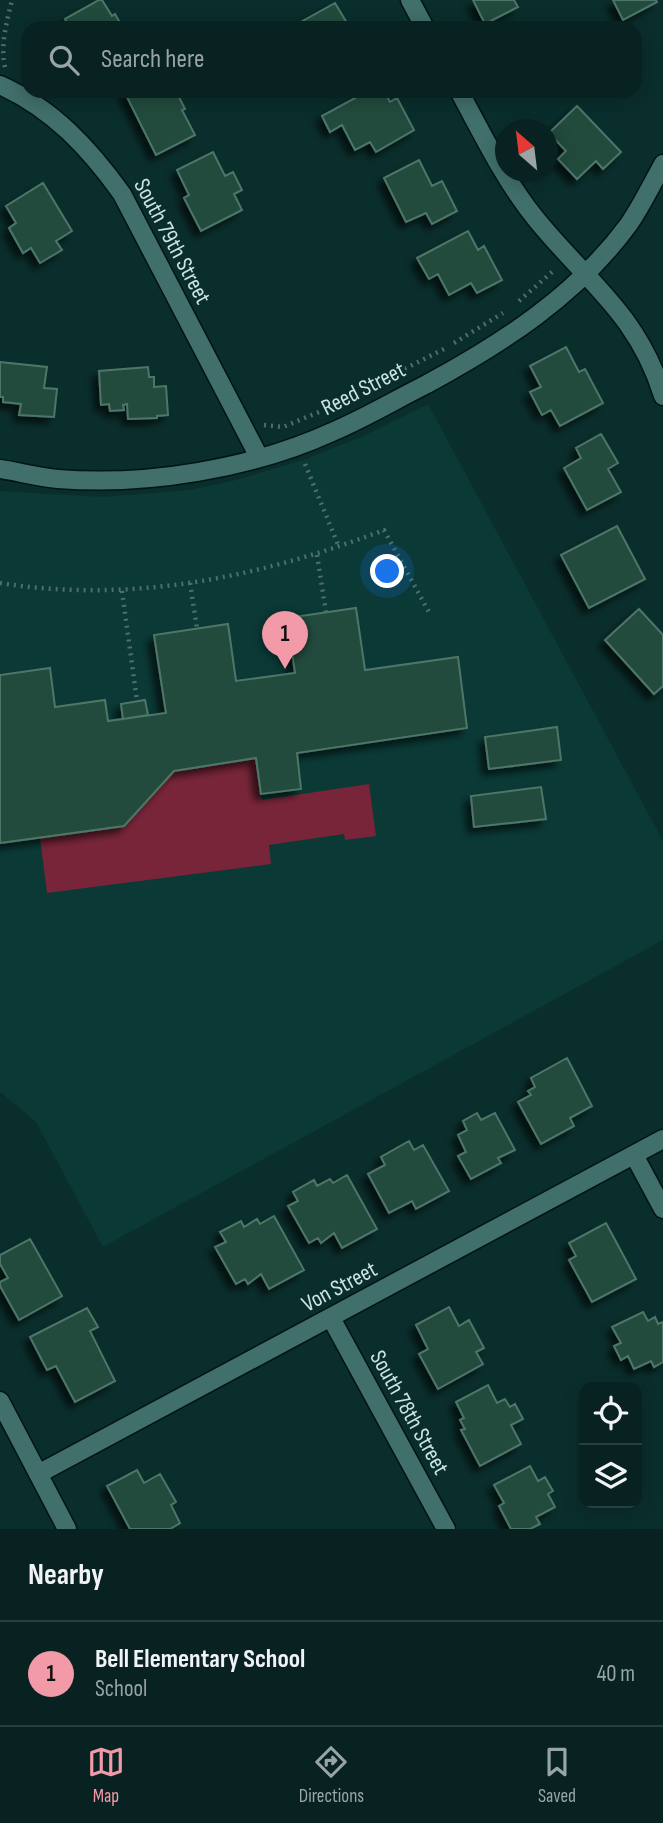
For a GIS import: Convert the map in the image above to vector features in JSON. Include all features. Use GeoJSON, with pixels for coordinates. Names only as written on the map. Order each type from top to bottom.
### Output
{"type":"FeatureCollection","features":[{"type":"Feature","properties":{"kind":"street"},"geometry":{"type":"LineString","coordinates":[[410,0],[421,21]]}},
{"type":"Feature","properties":{"kind":"street","name":"South 79th Street"},"geometry":{"type":"LineString","coordinates":[[3,78],[21,92]]}},
{"type":"Feature","properties":{"kind":"street","name":"South 79th Street"},"geometry":{"type":"LineString","coordinates":[[29,98],[65,126],[122,194],[260,457]]}},
{"type":"Feature","properties":{"kind":"street"},"geometry":{"type":"LineString","coordinates":[[463,98],[518,195],[537,221],[625,317],[649,358],[663,396]]}},
{"type":"Feature","properties":{"kind":"street","name":"Reed Street"},"geometry":{"type":"LineString","coordinates":[[0,469],[57,479],[141,478],[184,474],[260,457],[331,433],[469,361],[507,338],[543,311],[585,272],[629,224],[663,164]]}},
{"type":"Feature","properties":{"kind":"street","name":"Von Street"},"geometry":{"type":"LineString","coordinates":[[37,1474],[663,1139]]}},
{"type":"Feature","properties":{"kind":"street"},"geometry":{"type":"LineString","coordinates":[[634,1155],[663,1209]]}},
{"type":"Feature","properties":{"kind":"street","name":"South 78th Street"},"geometry":{"type":"LineString","coordinates":[[331,1318],[446,1529]]}},
{"type":"Feature","properties":{"kind":"street"},"geometry":{"type":"LineString","coordinates":[[0,1401],[67,1529]]}},
{"type":"Feature","properties":{"kind":"path"},"geometry":{"type":"LineString","coordinates":[[3,78],[2,56],[12,0]]}},
{"type":"Feature","properties":{"kind":"path"},"geometry":{"type":"LineString","coordinates":[[260,423],[269,427],[283,427],[319,412],[447,347],[514,306],[552,272]]}},
{"type":"Feature","properties":{"kind":"path"},"geometry":{"type":"LineString","coordinates":[[303,460],[339,547]]}},
{"type":"Feature","properties":{"kind":"path"},"geometry":{"type":"LineString","coordinates":[[0,583],[78,591],[122,591],[190,583],[271,568],[317,555],[384,530],[430,614]]}},
{"type":"Feature","properties":{"kind":"path"},"geometry":{"type":"LineString","coordinates":[[317,555],[326,612]]}},
{"type":"Feature","properties":{"kind":"path"},"geometry":{"type":"LineString","coordinates":[[190,583],[197,628]]}},
{"type":"Feature","properties":{"kind":"path"},"geometry":{"type":"LineString","coordinates":[[122,591],[137,701]]}},
{"type":"Feature","properties":{"kind":"shaded area"},"geometry":{"type":"Polygon","coordinates":[[[428,404],[663,841],[663,940],[103,1247],[36,1122],[0,1092],[0,491],[103,497],[189,490],[232,481],[303,460],[361,437],[428,404]]]}},
{"type":"Feature","properties":{"kind":"shaded area"},"geometry":{"type":"Polygon","coordinates":[[[256,758],[262,800],[369,784],[376,836],[345,840],[344,834],[269,845],[271,864],[47,893],[40,838],[124,826],[174,771],[256,758]]]}},
{"type":"Feature","properties":{"kind":"building"},"geometry":{"type":"Polygon","coordinates":[[[102,0],[112,16],[115,14],[119,21],[66,21],[65,19],[102,0]]]}},
{"type":"Feature","properties":{"kind":"building"},"geometry":{"type":"Polygon","coordinates":[[[473,0],[514,0],[518,7],[491,21],[484,21],[473,0]]]}},
{"type":"Feature","properties":{"kind":"building"},"geometry":{"type":"Polygon","coordinates":[[[613,0],[656,0],[657,2],[623,20],[613,0]]]}},
{"type":"Feature","properties":{"kind":"building"},"geometry":{"type":"Polygon","coordinates":[[[335,3],[346,21],[303,21],[335,3]]]}},
{"type":"Feature","properties":{"kind":"building"},"geometry":{"type":"Polygon","coordinates":[[[128,98],[180,98],[185,109],[182,110],[195,135],[156,155],[128,98]]]}},
{"type":"Feature","properties":{"kind":"building"},"geometry":{"type":"Polygon","coordinates":[[[355,98],[388,98],[390,102],[397,98],[414,130],[376,152],[370,142],[355,150],[342,125],[330,132],[322,116],[355,98]]]}},
{"type":"Feature","properties":{"kind":"building"},"geometry":{"type":"Polygon","coordinates":[[[577,106],[621,152],[603,169],[596,161],[577,179],[558,159],[566,151],[558,143],[558,124],[577,106]]]}},
{"type":"Feature","properties":{"kind":"building"},"geometry":{"type":"Polygon","coordinates":[[[213,152],[225,176],[233,172],[242,190],[234,194],[242,210],[201,231],[184,198],[189,195],[177,170],[213,152]]]}},
{"type":"Feature","properties":{"kind":"building"},"geometry":{"type":"Polygon","coordinates":[[[419,160],[432,186],[442,181],[457,211],[432,224],[426,213],[406,222],[384,178],[419,160]]]}},
{"type":"Feature","properties":{"kind":"building"},"geometry":{"type":"Polygon","coordinates":[[[43,183],[72,231],[56,241],[62,250],[40,263],[31,248],[23,253],[9,228],[16,223],[6,206],[43,183]]]}},
{"type":"Feature","properties":{"kind":"building"},"geometry":{"type":"Polygon","coordinates":[[[468,231],[478,250],[484,246],[502,280],[477,293],[471,283],[449,295],[438,274],[429,279],[417,258],[468,231]]]}},
{"type":"Feature","properties":{"kind":"building"},"geometry":{"type":"Polygon","coordinates":[[[566,347],[579,372],[585,369],[603,403],[560,426],[551,410],[542,415],[530,392],[541,387],[530,366],[566,347]]]}},
{"type":"Feature","properties":{"kind":"building"},"geometry":{"type":"Polygon","coordinates":[[[0,362],[47,367],[44,388],[57,389],[54,417],[19,415],[21,404],[3,402],[3,397],[0,397],[0,362]]]}},
{"type":"Feature","properties":{"kind":"building"},"geometry":{"type":"Polygon","coordinates":[[[148,367],[149,377],[154,377],[154,387],[166,386],[168,415],[128,419],[127,404],[123,405],[124,410],[110,411],[109,404],[101,405],[99,371],[148,367]]]}},
{"type":"Feature","properties":{"kind":"building"},"geometry":{"type":"Polygon","coordinates":[[[601,434],[618,463],[608,469],[621,492],[587,510],[564,468],[581,458],[576,448],[601,434]]]}},
{"type":"Feature","properties":{"kind":"building"},"geometry":{"type":"Polygon","coordinates":[[[617,526],[645,579],[589,608],[561,555],[617,526]]]}},
{"type":"Feature","properties":{"kind":"building"},"geometry":{"type":"Polygon","coordinates":[[[356,608],[365,670],[458,657],[467,728],[297,753],[301,789],[261,794],[256,758],[174,771],[124,826],[0,843],[0,675],[50,668],[55,707],[105,700],[108,721],[166,713],[154,635],[228,624],[236,681],[295,673],[287,618],[356,608]]]}},
{"type":"Feature","properties":{"kind":"building"},"geometry":{"type":"Polygon","coordinates":[[[639,609],[663,635],[663,686],[654,694],[605,640],[639,609]]]}},
{"type":"Feature","properties":{"kind":"building"},"geometry":{"type":"Polygon","coordinates":[[[145,700],[148,715],[123,719],[121,704],[145,700]]]}},
{"type":"Feature","properties":{"kind":"building"},"geometry":{"type":"Polygon","coordinates":[[[557,727],[561,760],[489,769],[485,737],[557,727]]]}},
{"type":"Feature","properties":{"kind":"building"},"geometry":{"type":"Polygon","coordinates":[[[541,787],[546,819],[474,827],[471,796],[541,787]]]}},
{"type":"Feature","properties":{"kind":"building"},"geometry":{"type":"Polygon","coordinates":[[[567,1058],[592,1106],[570,1118],[574,1126],[541,1144],[518,1102],[531,1095],[528,1091],[535,1087],[531,1078],[567,1058]]]}},
{"type":"Feature","properties":{"kind":"building"},"geometry":{"type":"Polygon","coordinates":[[[477,1113],[481,1120],[495,1113],[515,1150],[498,1158],[501,1163],[471,1179],[458,1156],[466,1152],[458,1135],[467,1130],[463,1121],[477,1113]]]}},
{"type":"Feature","properties":{"kind":"building"},"geometry":{"type":"Polygon","coordinates":[[[409,1141],[414,1150],[423,1145],[449,1191],[416,1209],[412,1201],[389,1213],[368,1174],[385,1165],[381,1157],[409,1141]]]}},
{"type":"Feature","properties":{"kind":"building"},"geometry":{"type":"Polygon","coordinates":[[[347,1175],[377,1229],[342,1248],[334,1233],[321,1243],[318,1238],[309,1243],[288,1206],[298,1201],[293,1192],[314,1180],[317,1186],[330,1179],[333,1183],[347,1175]]]}},
{"type":"Feature","properties":{"kind":"building"},"geometry":{"type":"Polygon","coordinates":[[[274,1216],[304,1270],[269,1289],[261,1274],[248,1284],[245,1279],[236,1284],[215,1247],[226,1242],[220,1232],[241,1221],[244,1227],[257,1219],[260,1224],[274,1216]]]}},
{"type":"Feature","properties":{"kind":"building"},"geometry":{"type":"Polygon","coordinates":[[[606,1223],[636,1279],[592,1302],[569,1260],[576,1256],[569,1243],[606,1223]]]}},
{"type":"Feature","properties":{"kind":"building"},"geometry":{"type":"Polygon","coordinates":[[[30,1239],[62,1296],[19,1320],[0,1286],[0,1282],[8,1278],[0,1264],[0,1255],[30,1239]]]}},
{"type":"Feature","properties":{"kind":"building"},"geometry":{"type":"Polygon","coordinates":[[[449,1307],[459,1326],[469,1320],[484,1348],[476,1352],[483,1364],[438,1389],[419,1354],[428,1349],[416,1325],[449,1307]]]}},
{"type":"Feature","properties":{"kind":"building"},"geometry":{"type":"Polygon","coordinates":[[[87,1308],[98,1327],[90,1331],[115,1381],[75,1402],[56,1366],[47,1370],[30,1337],[87,1308]]]}},
{"type":"Feature","properties":{"kind":"building"},"geometry":{"type":"Polygon","coordinates":[[[643,1312],[648,1321],[655,1317],[658,1324],[663,1322],[663,1362],[654,1367],[651,1361],[634,1369],[628,1356],[621,1360],[614,1346],[621,1343],[612,1327],[643,1312]]]}},
{"type":"Feature","properties":{"kind":"building"},"geometry":{"type":"Polygon","coordinates":[[[488,1385],[497,1403],[505,1399],[510,1407],[515,1404],[523,1419],[511,1425],[521,1444],[480,1466],[461,1430],[465,1429],[460,1420],[464,1418],[456,1402],[488,1385]]]}},
{"type":"Feature","properties":{"kind":"building"},"geometry":{"type":"Polygon","coordinates":[[[530,1466],[538,1481],[545,1477],[553,1491],[548,1494],[555,1507],[536,1517],[540,1524],[530,1529],[511,1529],[499,1506],[504,1503],[494,1485],[530,1466]]]}},
{"type":"Feature","properties":{"kind":"building"},"geometry":{"type":"Polygon","coordinates":[[[137,1470],[144,1483],[160,1474],[176,1502],[171,1505],[180,1523],[170,1529],[130,1529],[107,1486],[137,1470]]]}},
{"type":"Feature","properties":{"kind":"place","name":"Bell Elementary School"},"geometry":{"type":"Point","coordinates":[285,669]}}]}
